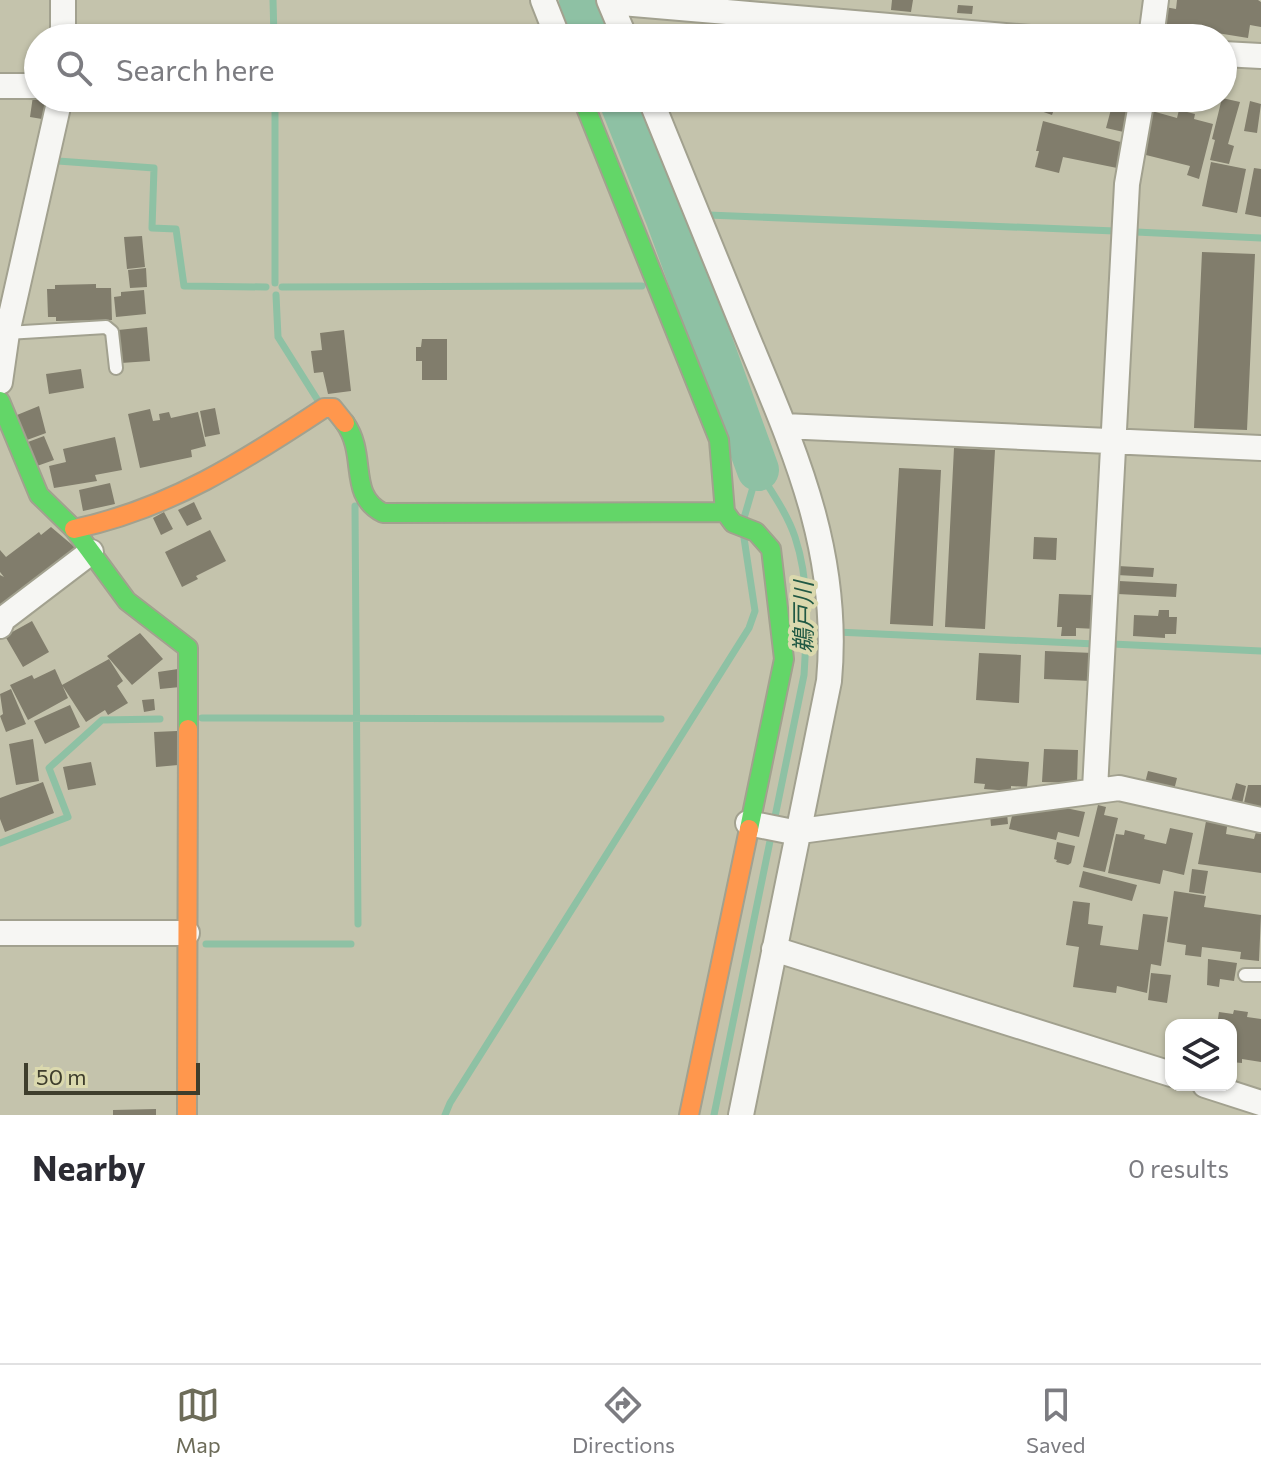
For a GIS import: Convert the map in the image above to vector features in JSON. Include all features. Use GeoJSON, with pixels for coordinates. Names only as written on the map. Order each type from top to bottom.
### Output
{"type":"FeatureCollection","features":[{"type":"Feature","properties":{"kind":"street"},"geometry":{"type":"LineString","coordinates":[[63,0],[63,24]]}},
{"type":"Feature","properties":{"kind":"street"},"geometry":{"type":"LineString","coordinates":[[543,0],[552,24]]}},
{"type":"Feature","properties":{"kind":"street"},"geometry":{"type":"LineString","coordinates":[[1153,24],[1156,0]]}},
{"type":"Feature","properties":{"kind":"street"},"geometry":{"type":"LineString","coordinates":[[619,24],[610,1],[871,24]]}},
{"type":"Feature","properties":{"kind":"street"},"geometry":{"type":"LineString","coordinates":[[1237,55],[1261,56]]}},
{"type":"Feature","properties":{"kind":"street"},"geometry":{"type":"LineString","coordinates":[[0,86],[24,86]]}},
{"type":"Feature","properties":{"kind":"street"},"geometry":{"type":"LineString","coordinates":[[0,382],[7,333],[57,112]]}},
{"type":"Feature","properties":{"kind":"street"},"geometry":{"type":"LineString","coordinates":[[588,112],[719,440],[729,518]]}},
{"type":"Feature","properties":{"kind":"street"},"geometry":{"type":"LineString","coordinates":[[656,112],[784,426],[816,521],[826,563],[831,634],[829,681],[795,831],[741,1115]]}},
{"type":"Feature","properties":{"kind":"street"},"geometry":{"type":"LineString","coordinates":[[1095,789],[1127,184],[1140,112]]}},
{"type":"Feature","properties":{"kind":"street"},"geometry":{"type":"LineString","coordinates":[[0,401],[39,495],[74,529],[127,601],[188,648],[187,1115]]}},
{"type":"Feature","properties":{"kind":"street"},"geometry":{"type":"LineString","coordinates":[[74,529],[126,517],[195,488],[245,461],[324,408],[333,408],[350,429],[357,447],[363,499],[372,509],[383,513],[729,518],[756,532],[771,549],[784,659],[689,1115]]}},
{"type":"Feature","properties":{"kind":"street"},"geometry":{"type":"LineString","coordinates":[[784,426],[1261,448]]}},
{"type":"Feature","properties":{"kind":"street"},"geometry":{"type":"LineString","coordinates":[[0,626],[3,619],[91,552]]}},
{"type":"Feature","properties":{"kind":"street"},"geometry":{"type":"LineString","coordinates":[[748,823],[795,831],[1119,788],[1261,820]]}},
{"type":"Feature","properties":{"kind":"street"},"geometry":{"type":"LineString","coordinates":[[0,933],[187,933]]}},
{"type":"Feature","properties":{"kind":"street"},"geometry":{"type":"LineString","coordinates":[[774,949],[1165,1072]]}},
{"type":"Feature","properties":{"kind":"street"},"geometry":{"type":"LineString","coordinates":[[1224,1091],[1261,1103]]}},
{"type":"Feature","properties":{"kind":"lane"},"geometry":{"type":"LineString","coordinates":[[7,333],[106,327],[112,332],[116,368]]}},
{"type":"Feature","properties":{"kind":"lane"},"geometry":{"type":"LineString","coordinates":[[1245,975],[1261,975]]}},
{"type":"Feature","properties":{"kind":"building"},"geometry":{"type":"Polygon","coordinates":[[[892,0],[913,0],[911,12],[891,10],[892,0]]]}},
{"type":"Feature","properties":{"kind":"building"},"geometry":{"type":"Polygon","coordinates":[[[1177,0],[1258,0],[1261,2],[1261,27],[1250,25],[1248,38],[1237,36],[1237,24],[1162,24],[1165,7],[1176,9],[1177,0]]]}},
{"type":"Feature","properties":{"kind":"building"},"geometry":{"type":"Polygon","coordinates":[[[958,5],[973,6],[972,14],[957,13],[958,5]]]}},
{"type":"Feature","properties":{"kind":"building"},"geometry":{"type":"Polygon","coordinates":[[[1237,101],[1240,102],[1228,144],[1234,146],[1229,164],[1210,160],[1215,140],[1212,139],[1219,112],[1237,112],[1237,101]]]}},
{"type":"Feature","properties":{"kind":"building"},"geometry":{"type":"Polygon","coordinates":[[[1250,101],[1261,104],[1257,133],[1244,131],[1250,101]]]}},
{"type":"Feature","properties":{"kind":"building"},"geometry":{"type":"Polygon","coordinates":[[[31,112],[50,112],[48,120],[30,117],[31,112]]]}},
{"type":"Feature","properties":{"kind":"building"},"geometry":{"type":"Polygon","coordinates":[[[1110,112],[1133,112],[1128,133],[1106,128],[1110,112]]]}},
{"type":"Feature","properties":{"kind":"building"},"geometry":{"type":"Polygon","coordinates":[[[1152,112],[1177,118],[1178,112],[1187,112],[1195,114],[1194,119],[1213,124],[1199,179],[1187,175],[1190,166],[1142,154],[1152,112]]]}},
{"type":"Feature","properties":{"kind":"building"},"geometry":{"type":"Polygon","coordinates":[[[1043,121],[1128,144],[1122,169],[1063,157],[1059,173],[1035,167],[1043,121]]]}},
{"type":"Feature","properties":{"kind":"building"},"geometry":{"type":"Polygon","coordinates":[[[1211,162],[1246,169],[1237,213],[1202,206],[1211,162]]]}},
{"type":"Feature","properties":{"kind":"building"},"geometry":{"type":"Polygon","coordinates":[[[1254,168],[1261,169],[1261,217],[1245,214],[1254,168]]]}},
{"type":"Feature","properties":{"kind":"building"},"geometry":{"type":"Polygon","coordinates":[[[142,236],[145,267],[127,269],[124,237],[142,236]]]}},
{"type":"Feature","properties":{"kind":"building"},"geometry":{"type":"Polygon","coordinates":[[[1202,252],[1255,254],[1247,430],[1194,428],[1202,252]]]}},
{"type":"Feature","properties":{"kind":"building"},"geometry":{"type":"Polygon","coordinates":[[[146,268],[147,287],[130,288],[128,270],[146,268]]]}},
{"type":"Feature","properties":{"kind":"building"},"geometry":{"type":"Polygon","coordinates":[[[96,284],[96,288],[111,288],[112,320],[56,321],[56,317],[48,317],[47,289],[55,289],[55,285],[96,284]]]}},
{"type":"Feature","properties":{"kind":"building"},"geometry":{"type":"Polygon","coordinates":[[[144,290],[146,314],[116,317],[114,297],[121,296],[121,292],[144,290]]]}},
{"type":"Feature","properties":{"kind":"building"},"geometry":{"type":"Polygon","coordinates":[[[147,327],[150,361],[121,363],[118,330],[147,327]]]}},
{"type":"Feature","properties":{"kind":"building"},"geometry":{"type":"Polygon","coordinates":[[[344,330],[351,391],[328,394],[323,372],[314,373],[311,351],[322,350],[320,333],[344,330]]]}},
{"type":"Feature","properties":{"kind":"building"},"geometry":{"type":"Polygon","coordinates":[[[422,339],[447,339],[447,380],[422,380],[422,361],[416,361],[416,347],[421,347],[422,339]]]}},
{"type":"Feature","properties":{"kind":"building"},"geometry":{"type":"Polygon","coordinates":[[[81,369],[84,388],[49,394],[46,374],[81,369]]]}},
{"type":"Feature","properties":{"kind":"building"},"geometry":{"type":"Polygon","coordinates":[[[39,406],[46,433],[27,440],[17,415],[39,406]]]}},
{"type":"Feature","properties":{"kind":"building"},"geometry":{"type":"Polygon","coordinates":[[[215,408],[220,434],[205,437],[200,411],[215,408]]]}},
{"type":"Feature","properties":{"kind":"building"},"geometry":{"type":"Polygon","coordinates":[[[150,409],[153,421],[160,420],[159,414],[169,412],[171,418],[198,412],[206,446],[191,450],[192,457],[140,468],[128,414],[150,409]]]}},
{"type":"Feature","properties":{"kind":"building"},"geometry":{"type":"Polygon","coordinates":[[[44,436],[54,460],[37,466],[28,442],[44,436]]]}},
{"type":"Feature","properties":{"kind":"building"},"geometry":{"type":"Polygon","coordinates":[[[115,437],[122,470],[95,475],[97,481],[54,488],[49,466],[66,462],[63,449],[115,437]]]}},
{"type":"Feature","properties":{"kind":"building"},"geometry":{"type":"Polygon","coordinates":[[[954,448],[995,450],[985,629],[945,627],[954,448]]]}},
{"type":"Feature","properties":{"kind":"building"},"geometry":{"type":"Polygon","coordinates":[[[899,468],[941,470],[933,626],[890,624],[899,468]]]}},
{"type":"Feature","properties":{"kind":"building"},"geometry":{"type":"Polygon","coordinates":[[[110,483],[115,504],[83,511],[79,490],[110,483]]]}},
{"type":"Feature","properties":{"kind":"building"},"geometry":{"type":"Polygon","coordinates":[[[194,502],[202,519],[187,526],[178,510],[194,502]]]}},
{"type":"Feature","properties":{"kind":"building"},"geometry":{"type":"Polygon","coordinates":[[[164,512],[173,529],[161,535],[153,518],[164,512]]]}},
{"type":"Feature","properties":{"kind":"building"},"geometry":{"type":"Polygon","coordinates":[[[51,527],[77,549],[0,611],[0,575],[4,577],[0,572],[0,550],[6,557],[39,532],[41,535],[51,527]]]}},
{"type":"Feature","properties":{"kind":"building"},"geometry":{"type":"Polygon","coordinates":[[[210,530],[226,561],[182,587],[165,552],[210,530]]]}},
{"type":"Feature","properties":{"kind":"building"},"geometry":{"type":"Polygon","coordinates":[[[1034,537],[1057,538],[1056,560],[1033,559],[1034,537]]]}},
{"type":"Feature","properties":{"kind":"building"},"geometry":{"type":"Polygon","coordinates":[[[1118,566],[1154,568],[1153,577],[1117,575],[1118,566]]]}},
{"type":"Feature","properties":{"kind":"building"},"geometry":{"type":"Polygon","coordinates":[[[1119,581],[1177,584],[1176,597],[1118,594],[1119,581]]]}},
{"type":"Feature","properties":{"kind":"building"},"geometry":{"type":"Polygon","coordinates":[[[1059,594],[1092,595],[1092,600],[1098,601],[1097,629],[1076,628],[1076,636],[1061,636],[1062,627],[1057,627],[1059,594]]]}},
{"type":"Feature","properties":{"kind":"building"},"geometry":{"type":"Polygon","coordinates":[[[1159,610],[1169,610],[1169,617],[1177,617],[1176,634],[1165,634],[1165,638],[1133,636],[1134,615],[1158,616],[1159,610]]]}},
{"type":"Feature","properties":{"kind":"building"},"geometry":{"type":"Polygon","coordinates":[[[32,621],[49,652],[23,667],[5,636],[32,621]]]}},
{"type":"Feature","properties":{"kind":"building"},"geometry":{"type":"Polygon","coordinates":[[[140,633],[163,659],[132,685],[107,656],[140,633]]]}},
{"type":"Feature","properties":{"kind":"building"},"geometry":{"type":"Polygon","coordinates":[[[1045,651],[1093,653],[1091,681],[1044,679],[1045,651]]]}},
{"type":"Feature","properties":{"kind":"building"},"geometry":{"type":"Polygon","coordinates":[[[979,653],[1021,655],[1019,703],[976,700],[979,653]]]}},
{"type":"Feature","properties":{"kind":"building"},"geometry":{"type":"Polygon","coordinates":[[[109,659],[123,681],[117,686],[128,703],[108,715],[105,710],[86,722],[62,685],[109,659]]]}},
{"type":"Feature","properties":{"kind":"building"},"geometry":{"type":"Polygon","coordinates":[[[55,669],[68,698],[28,720],[10,685],[55,669]]]}},
{"type":"Feature","properties":{"kind":"building"},"geometry":{"type":"Polygon","coordinates":[[[178,669],[180,687],[160,689],[158,672],[178,669]]]}},
{"type":"Feature","properties":{"kind":"building"},"geometry":{"type":"Polygon","coordinates":[[[11,689],[26,724],[6,732],[0,716],[3,714],[0,694],[11,689]]]}},
{"type":"Feature","properties":{"kind":"building"},"geometry":{"type":"Polygon","coordinates":[[[154,699],[155,710],[144,712],[142,700],[154,699]]]}},
{"type":"Feature","properties":{"kind":"building"},"geometry":{"type":"Polygon","coordinates":[[[70,705],[80,727],[45,744],[34,721],[70,705]]]}},
{"type":"Feature","properties":{"kind":"building"},"geometry":{"type":"Polygon","coordinates":[[[177,731],[178,765],[156,767],[154,732],[177,731]]]}},
{"type":"Feature","properties":{"kind":"building"},"geometry":{"type":"Polygon","coordinates":[[[33,739],[39,781],[16,785],[9,744],[33,739]]]}},
{"type":"Feature","properties":{"kind":"building"},"geometry":{"type":"Polygon","coordinates":[[[1044,749],[1078,750],[1077,783],[1042,782],[1044,749]]]}},
{"type":"Feature","properties":{"kind":"building"},"geometry":{"type":"Polygon","coordinates":[[[976,758],[1029,762],[1027,787],[1011,786],[1011,791],[984,789],[985,784],[974,783],[976,758]]]}},
{"type":"Feature","properties":{"kind":"building"},"geometry":{"type":"Polygon","coordinates":[[[91,762],[96,785],[68,790],[63,767],[91,762]]]}},
{"type":"Feature","properties":{"kind":"building"},"geometry":{"type":"Polygon","coordinates":[[[1148,771],[1177,778],[1174,790],[1145,783],[1148,771]]]}},
{"type":"Feature","properties":{"kind":"building"},"geometry":{"type":"Polygon","coordinates":[[[43,782],[54,813],[5,832],[0,819],[0,798],[43,782]]]}},
{"type":"Feature","properties":{"kind":"building"},"geometry":{"type":"Polygon","coordinates":[[[1236,783],[1246,786],[1242,804],[1231,801],[1236,783]]]}},
{"type":"Feature","properties":{"kind":"building"},"geometry":{"type":"Polygon","coordinates":[[[1248,785],[1261,785],[1261,807],[1244,803],[1248,785]]]}},
{"type":"Feature","properties":{"kind":"building"},"geometry":{"type":"Polygon","coordinates":[[[1051,805],[1085,812],[1079,837],[1058,832],[1056,840],[1009,829],[1014,807],[1051,805]]]}},
{"type":"Feature","properties":{"kind":"building"},"geometry":{"type":"Polygon","coordinates":[[[1098,805],[1106,807],[1104,815],[1118,818],[1105,872],[1083,867],[1098,805]]]}},
{"type":"Feature","properties":{"kind":"building"},"geometry":{"type":"Polygon","coordinates":[[[1007,813],[1008,824],[991,826],[990,815],[1007,813]]]}},
{"type":"Feature","properties":{"kind":"building"},"geometry":{"type":"Polygon","coordinates":[[[1207,816],[1228,820],[1226,834],[1254,839],[1256,832],[1261,833],[1261,873],[1198,864],[1207,816]]]}},
{"type":"Feature","properties":{"kind":"building"},"geometry":{"type":"Polygon","coordinates":[[[1170,828],[1193,833],[1184,875],[1163,870],[1160,884],[1108,873],[1116,834],[1124,835],[1125,830],[1166,844],[1170,828]]]}},
{"type":"Feature","properties":{"kind":"building"},"geometry":{"type":"Polygon","coordinates":[[[1057,842],[1075,846],[1068,865],[1054,859],[1057,842]]]}},
{"type":"Feature","properties":{"kind":"building"},"geometry":{"type":"Polygon","coordinates":[[[1192,869],[1208,871],[1204,894],[1189,892],[1192,869]]]}},
{"type":"Feature","properties":{"kind":"building"},"geometry":{"type":"Polygon","coordinates":[[[1083,871],[1137,885],[1132,901],[1079,887],[1083,871]]]}},
{"type":"Feature","properties":{"kind":"building"},"geometry":{"type":"Polygon","coordinates":[[[1174,891],[1206,896],[1204,907],[1261,915],[1259,961],[1240,959],[1241,952],[1202,947],[1201,957],[1185,955],[1186,945],[1167,942],[1174,891]]]}},
{"type":"Feature","properties":{"kind":"building"},"geometry":{"type":"Polygon","coordinates":[[[1073,901],[1090,903],[1088,924],[1103,926],[1100,945],[1138,950],[1143,914],[1168,917],[1161,966],[1151,964],[1147,993],[1117,986],[1116,993],[1073,987],[1079,947],[1066,945],[1073,901]]]}},
{"type":"Feature","properties":{"kind":"building"},"geometry":{"type":"Polygon","coordinates":[[[1208,959],[1237,963],[1234,981],[1220,979],[1219,987],[1207,985],[1208,959]]]}},
{"type":"Feature","properties":{"kind":"building"},"geometry":{"type":"Polygon","coordinates":[[[1151,973],[1171,975],[1167,1003],[1148,1000],[1151,973]]]}},
{"type":"Feature","properties":{"kind":"building"},"geometry":{"type":"Polygon","coordinates":[[[1234,1010],[1248,1012],[1247,1017],[1261,1019],[1261,1062],[1242,1059],[1242,1063],[1237,1063],[1237,1019],[1218,1019],[1219,1012],[1233,1014],[1234,1010]]]}},
{"type":"Feature","properties":{"kind":"building"},"geometry":{"type":"Polygon","coordinates":[[[156,1109],[156,1115],[113,1115],[113,1110],[156,1109]]]}},
{"type":"Feature","properties":{"kind":"waterway"},"geometry":{"type":"LineString","coordinates":[[273,0],[274,24]]}},
{"type":"Feature","properties":{"kind":"waterway","name":"鵜戸川"},"geometry":{"type":"LineString","coordinates":[[580,0],[589,24]]}},
{"type":"Feature","properties":{"kind":"waterway"},"geometry":{"type":"LineString","coordinates":[[581,3],[594,0]]}},
{"type":"Feature","properties":{"kind":"waterway"},"geometry":{"type":"LineString","coordinates":[[275,112],[275,283]]}},
{"type":"Feature","properties":{"kind":"waterway","name":"鵜戸川"},"geometry":{"type":"LineString","coordinates":[[625,112],[667,219],[758,470]]}},
{"type":"Feature","properties":{"kind":"waterway"},"geometry":{"type":"LineString","coordinates":[[58,161],[154,168],[152,228],[176,229],[184,286],[266,287]]}},
{"type":"Feature","properties":{"kind":"waterway"},"geometry":{"type":"LineString","coordinates":[[708,215],[1115,231]]}},
{"type":"Feature","properties":{"kind":"waterway"},"geometry":{"type":"LineString","coordinates":[[667,219],[676,217]]}},
{"type":"Feature","properties":{"kind":"waterway"},"geometry":{"type":"LineString","coordinates":[[1136,232],[1261,238]]}},
{"type":"Feature","properties":{"kind":"waterway"},"geometry":{"type":"LineString","coordinates":[[282,287],[642,286]]}},
{"type":"Feature","properties":{"kind":"waterway"},"geometry":{"type":"LineString","coordinates":[[276,295],[278,337],[317,399]]}},
{"type":"Feature","properties":{"kind":"waterway"},"geometry":{"type":"LineString","coordinates":[[744,518],[758,470]]}},
{"type":"Feature","properties":{"kind":"waterway","name":"鵜戸川"},"geometry":{"type":"LineString","coordinates":[[714,1115],[804,675],[806,605],[800,554],[788,519],[758,470]]}},
{"type":"Feature","properties":{"kind":"waterway"},"geometry":{"type":"LineString","coordinates":[[355,506],[358,924]]}},
{"type":"Feature","properties":{"kind":"waterway"},"geometry":{"type":"LineString","coordinates":[[445,1115],[749,628],[755,611],[744,538]]}},
{"type":"Feature","properties":{"kind":"waterway"},"geometry":{"type":"LineString","coordinates":[[837,632],[1095,644]]}},
{"type":"Feature","properties":{"kind":"waterway"},"geometry":{"type":"LineString","coordinates":[[1112,644],[1261,651]]}},
{"type":"Feature","properties":{"kind":"waterway"},"geometry":{"type":"LineString","coordinates":[[202,718],[661,719]]}},
{"type":"Feature","properties":{"kind":"waterway"},"geometry":{"type":"LineString","coordinates":[[0,843],[68,817],[49,768],[102,720],[160,719]]}},
{"type":"Feature","properties":{"kind":"waterway"},"geometry":{"type":"LineString","coordinates":[[206,944],[351,944]]}},
{"type":"Feature","properties":{"kind":"traffic: fast"},"geometry":{"type":"LineString","coordinates":[[588,112],[719,440],[725,512],[733,523],[756,532],[771,549],[784,659],[749,829]]}},
{"type":"Feature","properties":{"kind":"traffic: fast"},"geometry":{"type":"LineString","coordinates":[[0,401],[39,495],[74,529],[127,601],[188,648],[188,729]]}},
{"type":"Feature","properties":{"kind":"traffic: fast"},"geometry":{"type":"LineString","coordinates":[[345,423],[356,448],[365,496],[383,513],[725,512]]}},
{"type":"Feature","properties":{"kind":"traffic: slow"},"geometry":{"type":"LineString","coordinates":[[74,529],[142,509],[205,481],[324,408],[333,408],[345,423]]}},
{"type":"Feature","properties":{"kind":"traffic: slow"},"geometry":{"type":"LineString","coordinates":[[187,1115],[188,729]]}},
{"type":"Feature","properties":{"kind":"traffic: slow"},"geometry":{"type":"LineString","coordinates":[[689,1115],[749,829]]}}]}
